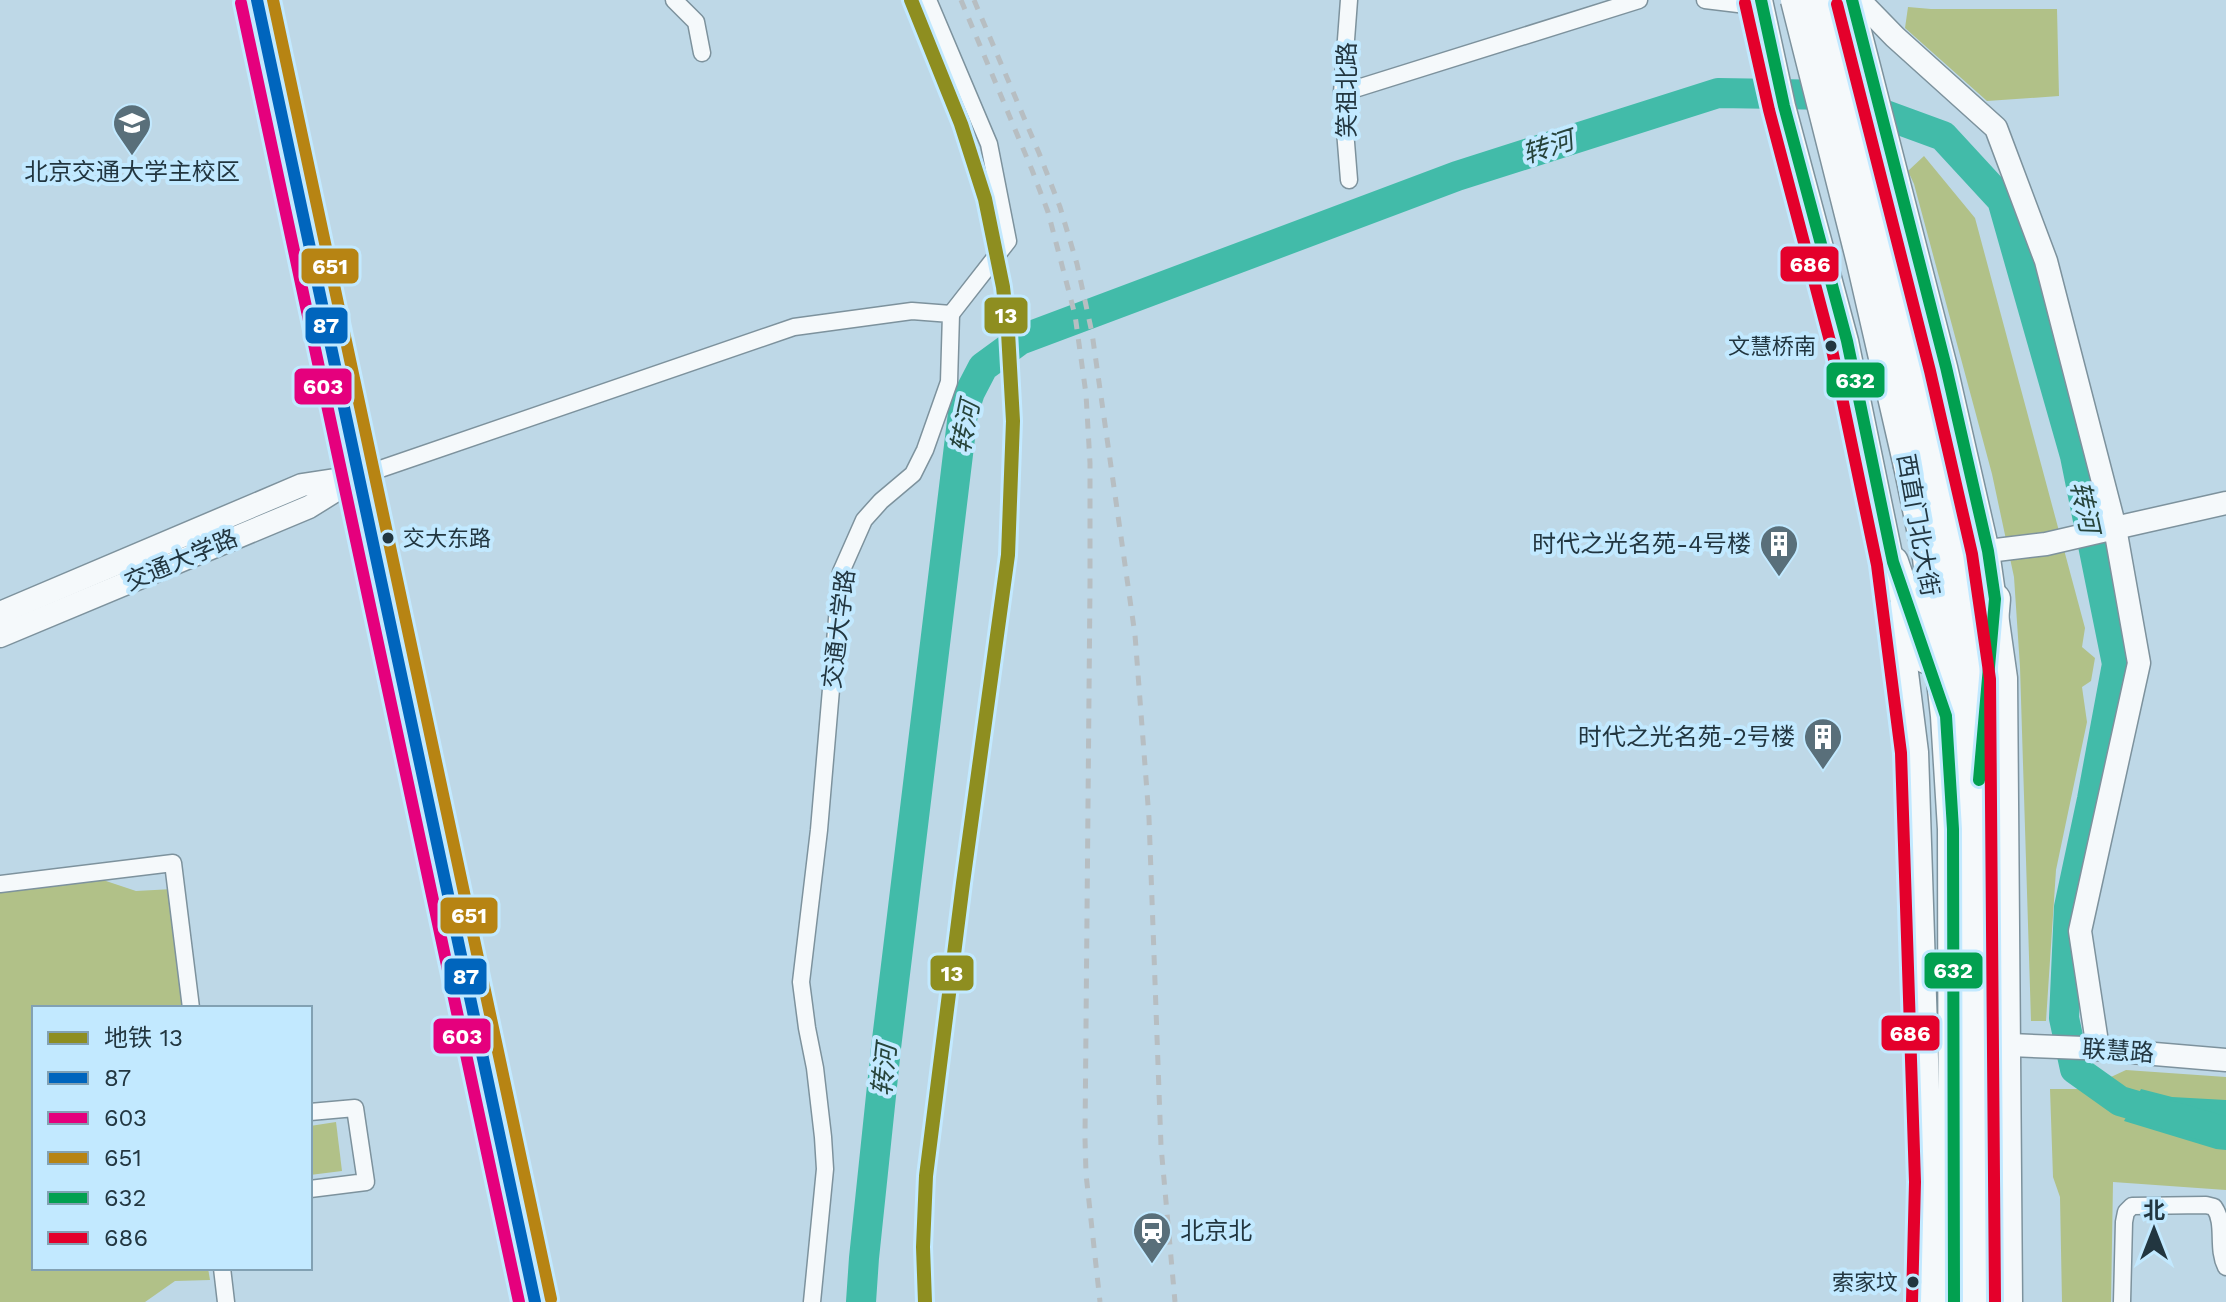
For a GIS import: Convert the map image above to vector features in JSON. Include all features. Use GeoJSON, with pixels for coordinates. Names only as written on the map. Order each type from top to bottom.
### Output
{"type":"FeatureCollection","features":[{"type":"Feature","properties":{"kind":"highway","name":"西直门北大街"},"geometry":{"type":"LineString","coordinates":[[1796,0],[1862,262],[1922,464],[1954,557],[1979,782],[1982,1302]]}},
{"type":"Feature","properties":{"kind":"highway","name":"西直门北大街"},"geometry":{"type":"LineString","coordinates":[[1818,0],[1922,464],[1928,558],[1946,716],[1953,829],[1954,1302]]}},
{"type":"Feature","properties":{"kind":"highway"},"geometry":{"type":"LineString","coordinates":[[1893,562],[1946,716]]}},
{"type":"Feature","properties":{"kind":"highway"},"geometry":{"type":"LineString","coordinates":[[1979,782],[1995,599]]}},
{"type":"Feature","properties":{"kind":"street"},"geometry":{"type":"LineString","coordinates":[[257,0],[535,1302]]}},
{"type":"Feature","properties":{"kind":"street"},"geometry":{"type":"LineString","coordinates":[[674,0],[696,22],[702,53]]}},
{"type":"Feature","properties":{"kind":"street"},"geometry":{"type":"LineString","coordinates":[[928,0],[989,144],[1008,241],[951,314]]}},
{"type":"Feature","properties":{"kind":"street","name":"笑祖北路"},"geometry":{"type":"LineString","coordinates":[[1349,0],[1342,93],[1349,180]]}},
{"type":"Feature","properties":{"kind":"street"},"geometry":{"type":"LineString","coordinates":[[1342,93],[1639,0]]}},
{"type":"Feature","properties":{"kind":"street"},"geometry":{"type":"LineString","coordinates":[[1705,0],[1762,3],[1796,0]]}},
{"type":"Feature","properties":{"kind":"street"},"geometry":{"type":"LineString","coordinates":[[1852,0],[1946,367],[1988,551],[2006,678],[2011,1302]]}},
{"type":"Feature","properties":{"kind":"street"},"geometry":{"type":"LineString","coordinates":[[1859,0],[1895,37],[1996,128],[2046,261],[2114,522],[2139,663],[2080,931],[2091,1049]]}},
{"type":"Feature","properties":{"kind":"street","name":"西直门北大街"},"geometry":{"type":"LineString","coordinates":[[1762,3],[1784,106],[1847,341],[1893,562],[1917,752],[1931,1182],[1928,1302]]}},
{"type":"Feature","properties":{"kind":"street"},"geometry":{"type":"LineString","coordinates":[[1774,58],[1866,53]]}},
{"type":"Feature","properties":{"kind":"street","name":"交通大学路"},"geometry":{"type":"LineString","coordinates":[[0,613],[302,485],[357,477],[794,327],[912,311],[951,314],[949,382],[925,450],[913,474],[864,520],[841,572],[819,830],[801,982],[817,1082],[825,1169],[812,1302]]}},
{"type":"Feature","properties":{"kind":"street","name":"交通大学路"},"geometry":{"type":"LineString","coordinates":[[0,636],[309,507],[357,477]]}},
{"type":"Feature","properties":{"kind":"street"},"geometry":{"type":"LineString","coordinates":[[1988,551],[2114,522],[2226,503]]}},
{"type":"Feature","properties":{"kind":"street"},"geometry":{"type":"LineString","coordinates":[[0,884],[173,863],[191,1006]]}},
{"type":"Feature","properties":{"kind":"street","name":"联慧路"},"geometry":{"type":"LineString","coordinates":[[2010,1045],[2226,1060]]}},
{"type":"Feature","properties":{"kind":"street"},"geometry":{"type":"LineString","coordinates":[[312,1112],[355,1108],[366,1182],[312,1189]]}},
{"type":"Feature","properties":{"kind":"street"},"geometry":{"type":"LineString","coordinates":[[2122,1302],[2124,1222],[2126,1212],[2132,1206],[2214,1207],[2220,1218],[2221,1256],[2226,1267]]}},
{"type":"Feature","properties":{"kind":"street"},"geometry":{"type":"LineString","coordinates":[[222,1270],[226,1302]]}},
{"type":"Feature","properties":{"kind":"shaded area"},"geometry":{"type":"Polygon","coordinates":[[[1908,7],[2057,9],[2059,96],[1987,101],[1905,28],[1908,7]]]}},
{"type":"Feature","properties":{"kind":"shaded area"},"geometry":{"type":"Polygon","coordinates":[[[1924,156],[1975,218],[2085,628],[2082,647],[2095,658],[2091,681],[2082,687],[2087,722],[2056,870],[2046,1021],[2031,1021],[2020,667],[2014,577],[1992,474],[1908,171],[1924,156]]]}},
{"type":"Feature","properties":{"kind":"shaded area"},"geometry":{"type":"Polygon","coordinates":[[[91,876],[136,891],[173,889],[184,1006],[32,1006],[32,1270],[208,1270],[210,1280],[175,1281],[145,1302],[0,1302],[0,887],[91,876]]]}},
{"type":"Feature","properties":{"kind":"shaded area"},"geometry":{"type":"Polygon","coordinates":[[[2126,1070],[2226,1077],[2226,1190],[2113,1182],[2111,1302],[2062,1302],[2060,1197],[2053,1177],[2050,1089],[2085,1089],[2126,1070]]]}},
{"type":"Feature","properties":{"kind":"shaded area"},"geometry":{"type":"Polygon","coordinates":[[[2141,1089],[2172,1097],[2226,1100],[2226,1150],[2124,1121],[2141,1089]]]}},
{"type":"Feature","properties":{"kind":"shaded area"},"geometry":{"type":"Polygon","coordinates":[[[336,1122],[342,1171],[312,1175],[312,1126],[336,1122]]]}},
{"type":"Feature","properties":{"kind":"waterway","name":"转河"},"geometry":{"type":"LineString","coordinates":[[861,1302],[886,1048],[963,413],[983,367],[1020,340],[1457,176],[1718,93],[1831,95],[1943,136],[2002,200],[2075,456],[2117,664],[2069,907],[2064,1018],[2075,1069],[2120,1101],[2226,1132]]}},
{"type":"Feature","properties":{"kind":"railway"},"geometry":{"type":"LineString","coordinates":[[961,0],[1048,212],[1075,315],[1086,394],[1090,463],[1090,584],[1085,1138],[1100,1302]]}},
{"type":"Feature","properties":{"kind":"railway"},"geometry":{"type":"LineString","coordinates":[[974,0],[1060,207],[1077,264],[1092,333],[1135,635],[1149,818],[1161,1146],[1175,1302]]}},
{"type":"Feature","properties":{"kind":"metro line","name":"13"},"geometry":{"type":"LineString","coordinates":[[911,0],[961,124],[985,199],[1003,287],[1013,421],[1008,555],[926,1176],[923,1247],[925,1302]]}},
{"type":"Feature","properties":{"kind":"transit line","name":"87"},"geometry":{"type":"LineString","coordinates":[[257,0],[535,1302]]}},
{"type":"Feature","properties":{"kind":"transit line","name":"651"},"geometry":{"type":"LineString","coordinates":[[273,0],[551,1299]]}},
{"type":"Feature","properties":{"kind":"transit line","name":"632"},"geometry":{"type":"LineString","coordinates":[[1761,0],[1784,106],[1847,341],[1893,562],[1946,716],[1953,829],[1954,1302]]}},
{"type":"Feature","properties":{"kind":"transit line","name":"632"},"geometry":{"type":"LineString","coordinates":[[1852,0],[1946,367],[1988,551],[1995,599],[1979,780]]}},
{"type":"Feature","properties":{"kind":"transit line","name":"603"},"geometry":{"type":"LineString","coordinates":[[241,3],[519,1302]]}},
{"type":"Feature","properties":{"kind":"transit line","name":"686"},"geometry":{"type":"LineString","coordinates":[[1745,3],[1769,110],[1831,345],[1877,565],[1901,753],[1915,1182],[1912,1302]]}},
{"type":"Feature","properties":{"kind":"transit line","name":"686"},"geometry":{"type":"LineString","coordinates":[[1837,4],[1930,371],[1972,554],[1990,679],[1995,1302]]}},
{"type":"Feature","properties":{"kind":"place","name":"北京交通大学主校区"},"geometry":{"type":"Point","coordinates":[132,157]}},
{"type":"Feature","properties":{"kind":"place","name":"文慧桥南"},"geometry":{"type":"Point","coordinates":[1831,346]}},
{"type":"Feature","properties":{"kind":"place","name":"交大东路"},"geometry":{"type":"Point","coordinates":[388,538]}},
{"type":"Feature","properties":{"kind":"place","name":"时代之光名苑-4号楼"},"geometry":{"type":"Point","coordinates":[1779,578]}},
{"type":"Feature","properties":{"kind":"place","name":"时代之光名苑-2号楼"},"geometry":{"type":"Point","coordinates":[1823,771]}},
{"type":"Feature","properties":{"kind":"place","name":"北京北"},"geometry":{"type":"Point","coordinates":[1152,1265]}},
{"type":"Feature","properties":{"kind":"place","name":"索家坟"},"geometry":{"type":"Point","coordinates":[1913,1282]}}]}
